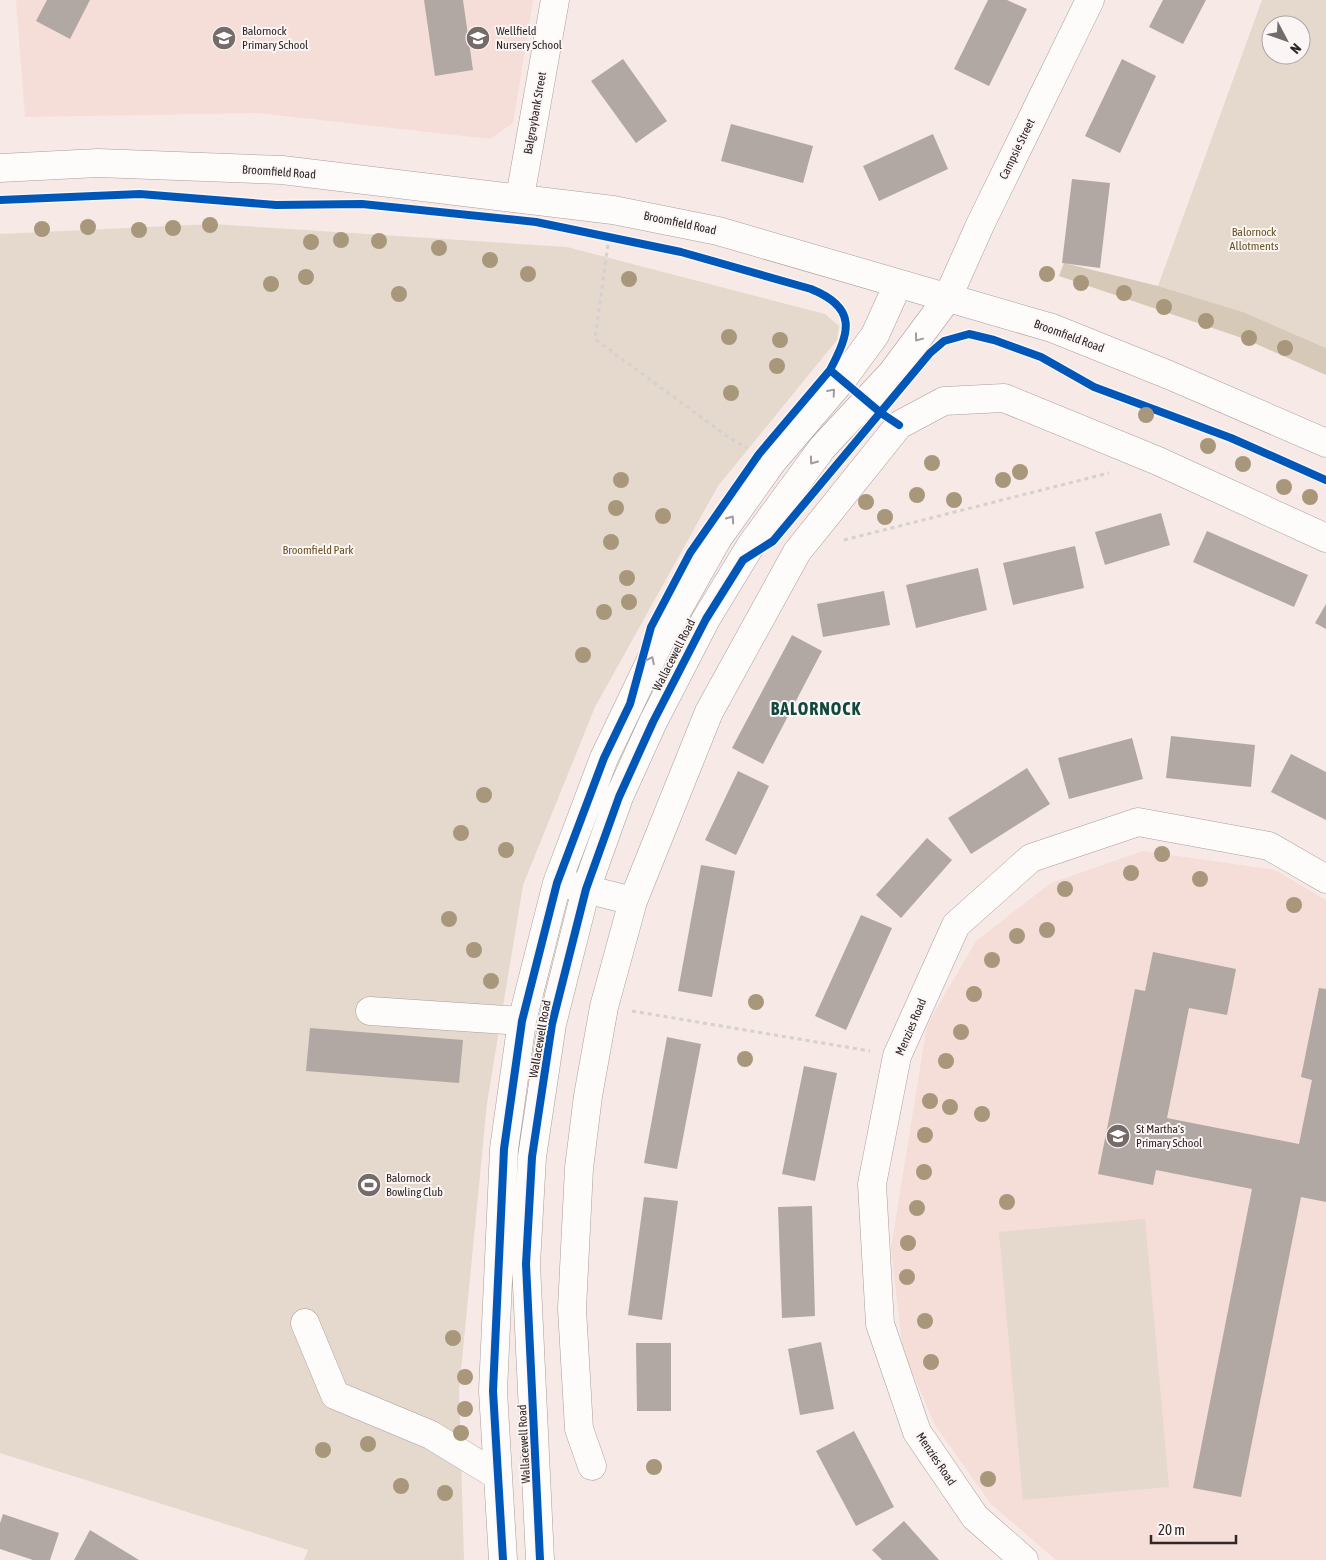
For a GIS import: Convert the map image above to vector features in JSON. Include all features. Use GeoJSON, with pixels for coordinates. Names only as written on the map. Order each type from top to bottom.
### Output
{"type":"FeatureCollection","features":[{"type":"Feature","properties":{"kind":"street","name":"Balgraybank Street"},"geometry":{"type":"LineString","coordinates":[[520,197],[555,0]]}},
{"type":"Feature","properties":{"kind":"street","name":"Campsie Street"},"geometry":{"type":"LineString","coordinates":[[947,299],[980,225],[1090,0]]}},
{"type":"Feature","properties":{"kind":"street","name":"Broomfield Road"},"geometry":{"type":"LineString","coordinates":[[0,168],[98,163],[282,170],[520,197],[613,210],[718,231],[1052,328],[1169,375],[1326,443]]}},
{"type":"Feature","properties":{"kind":"street","name":"Wallacewell Road"},"geometry":{"type":"LineString","coordinates":[[503,1560],[493,1391],[504,1149],[522,1021],[557,883],[604,758],[660,642],[718,538],[772,462],[842,380],[875,335],[898,284]]}},
{"type":"Feature","properties":{"kind":"street","name":"Wallacewell Road"},"geometry":{"type":"LineString","coordinates":[[540,1560],[526,1264],[532,1157],[552,1024],[586,889],[619,797],[653,722],[706,618],[751,545],[822,448],[892,373],[947,299]]}},
{"type":"Feature","properties":{"kind":"street"},"geometry":{"type":"LineString","coordinates":[[592,1466],[578,1429],[572,1310],[579,1168],[588,1096],[604,1007],[633,900],[709,712],[797,552],[898,425],[944,401],[1004,398],[1158,461],[1326,538]]}},
{"type":"Feature","properties":{"kind":"street","name":"Menzies Road"},"geometry":{"type":"LineString","coordinates":[[1024,1560],[976,1517],[917,1432],[880,1324],[872,1184],[897,1056],[956,925],[1031,858],[1138,822],[1269,846],[1326,879]]}},
{"type":"Feature","properties":{"kind":"street"},"geometry":{"type":"LineString","coordinates":[[557,883],[633,900]]}},
{"type":"Feature","properties":{"kind":"street"},"geometry":{"type":"LineString","coordinates":[[370,1011],[522,1021]]}},
{"type":"Feature","properties":{"kind":"street"},"geometry":{"type":"LineString","coordinates":[[305,1323],[336,1395],[432,1435],[498,1476]]}},
{"type":"Feature","properties":{"kind":"path"},"geometry":{"type":"LineString","coordinates":[[613,210],[595,339],[728,437],[772,462]]}},
{"type":"Feature","properties":{"kind":"path"},"geometry":{"type":"LineString","coordinates":[[600,237],[618,240]]}},
{"type":"Feature","properties":{"kind":"path"},"geometry":{"type":"LineString","coordinates":[[797,552],[1111,473]]}},
{"type":"Feature","properties":{"kind":"path"},"geometry":{"type":"LineString","coordinates":[[604,1007],[897,1056]]}},
{"type":"Feature","properties":{"kind":"shaded area","name":"Balornock Primary School"},"geometry":{"type":"Polygon","coordinates":[[[16,0],[533,0],[513,123],[490,139],[258,113],[25,117],[16,0]]]}},
{"type":"Feature","properties":{"kind":"shaded area"},"geometry":{"type":"Polygon","coordinates":[[[1064,263],[1158,286],[1243,312],[1326,348],[1326,375],[1245,339],[1059,276],[1064,263]]]}},
{"type":"Feature","properties":{"kind":"shaded area","name":"St Martha's Primary School"},"geometry":{"type":"Polygon","coordinates":[[[1143,851],[1275,870],[1326,900],[1326,1560],[1056,1560],[991,1504],[935,1425],[903,1351],[891,1248],[927,1025],[976,941],[1051,883],[1143,851]]]}},
{"type":"Feature","properties":{"kind":"green space","name":"Balornock Allotments"},"geometry":{"type":"Polygon","coordinates":[[[1262,0],[1326,0],[1326,348],[1243,312],[1158,286],[1262,0]]]}},
{"type":"Feature","properties":{"kind":"green space","name":"Broomfield Park"},"geometry":{"type":"Polygon","coordinates":[[[212,224],[567,247],[825,314],[839,326],[837,340],[718,486],[595,707],[523,885],[487,1103],[459,1391],[464,1560],[304,1560],[308,1550],[0,1453],[0,234],[212,224]]]}},
{"type":"Feature","properties":{"kind":"green space"},"geometry":{"type":"Polygon","coordinates":[[[1145,1219],[1169,1487],[1023,1500],[999,1232],[1145,1219]]]}},
{"type":"Feature","properties":{"kind":"building"},"geometry":{"type":"Polygon","coordinates":[[[47,0],[90,0],[70,39],[36,21],[47,0]]]}},
{"type":"Feature","properties":{"kind":"building"},"geometry":{"type":"Polygon","coordinates":[[[424,0],[463,0],[473,70],[435,76],[424,0]]]}},
{"type":"Feature","properties":{"kind":"building"},"geometry":{"type":"Polygon","coordinates":[[[988,0],[1007,0],[1027,9],[989,86],[954,69],[988,0]]]}},
{"type":"Feature","properties":{"kind":"building"},"geometry":{"type":"Polygon","coordinates":[[[1163,0],[1206,0],[1183,44],[1149,27],[1163,0]]]}},
{"type":"Feature","properties":{"kind":"building"},"geometry":{"type":"Polygon","coordinates":[[[623,59],[667,121],[636,143],[591,81],[623,59]]]}},
{"type":"Feature","properties":{"kind":"building"},"geometry":{"type":"Polygon","coordinates":[[[1122,59],[1156,76],[1120,153],[1085,136],[1122,59]]]}},
{"type":"Feature","properties":{"kind":"building"},"geometry":{"type":"Polygon","coordinates":[[[731,124],[813,146],[803,183],[721,161],[731,124]]]}},
{"type":"Feature","properties":{"kind":"building"},"geometry":{"type":"Polygon","coordinates":[[[933,134],[948,169],[879,201],[863,166],[933,134]]]}},
{"type":"Feature","properties":{"kind":"building"},"geometry":{"type":"Polygon","coordinates":[[[1072,179],[1110,183],[1100,268],[1062,263],[1072,179]]]}},
{"type":"Feature","properties":{"kind":"building"},"geometry":{"type":"Polygon","coordinates":[[[1161,513],[1170,545],[1105,565],[1095,532],[1161,513]]]}},
{"type":"Feature","properties":{"kind":"building"},"geometry":{"type":"Polygon","coordinates":[[[1207,531],[1308,575],[1294,607],[1193,562],[1207,531]]]}},
{"type":"Feature","properties":{"kind":"building"},"geometry":{"type":"Polygon","coordinates":[[[1075,546],[1084,588],[1013,605],[1003,563],[1075,546]]]}},
{"type":"Feature","properties":{"kind":"building"},"geometry":{"type":"Polygon","coordinates":[[[978,568],[987,610],[916,628],[906,585],[978,568]]]}},
{"type":"Feature","properties":{"kind":"building"},"geometry":{"type":"Polygon","coordinates":[[[884,591],[890,625],[823,637],[817,604],[884,591]]]}},
{"type":"Feature","properties":{"kind":"building"},"geometry":{"type":"Polygon","coordinates":[[[1326,604],[1326,629],[1315,623],[1326,604]]]}},
{"type":"Feature","properties":{"kind":"building"},"geometry":{"type":"Polygon","coordinates":[[[792,635],[822,651],[763,764],[732,748],[792,635]]]}},
{"type":"Feature","properties":{"kind":"building"},"geometry":{"type":"Polygon","coordinates":[[[1171,736],[1255,745],[1251,787],[1166,778],[1171,736]]]}},
{"type":"Feature","properties":{"kind":"building"},"geometry":{"type":"Polygon","coordinates":[[[1132,738],[1143,779],[1069,799],[1058,758],[1132,738]]]}},
{"type":"Feature","properties":{"kind":"building"},"geometry":{"type":"Polygon","coordinates":[[[1291,754],[1326,772],[1326,820],[1271,792],[1291,754]]]}},
{"type":"Feature","properties":{"kind":"building"},"geometry":{"type":"Polygon","coordinates":[[[1027,768],[1050,804],[971,854],[948,818],[1027,768]]]}},
{"type":"Feature","properties":{"kind":"building"},"geometry":{"type":"Polygon","coordinates":[[[738,771],[769,786],[736,855],[705,840],[738,771]]]}},
{"type":"Feature","properties":{"kind":"building"},"geometry":{"type":"Polygon","coordinates":[[[927,838],[952,860],[901,918],[876,895],[927,838]]]}},
{"type":"Feature","properties":{"kind":"building"},"geometry":{"type":"Polygon","coordinates":[[[701,865],[735,871],[712,997],[678,991],[701,865]]]}},
{"type":"Feature","properties":{"kind":"building"},"geometry":{"type":"Polygon","coordinates":[[[861,915],[892,928],[846,1030],[815,1016],[861,915]]]}},
{"type":"Feature","properties":{"kind":"building"},"geometry":{"type":"Polygon","coordinates":[[[1153,952],[1236,969],[1227,1015],[1189,1008],[1167,1118],[1299,1144],[1312,1080],[1301,1077],[1319,988],[1326,989],[1326,1202],[1301,1197],[1241,1497],[1193,1488],[1252,1189],[1156,1170],[1153,1185],[1098,1174],[1135,989],[1145,991],[1153,952]]]}},
{"type":"Feature","properties":{"kind":"building"},"geometry":{"type":"Polygon","coordinates":[[[310,1028],[463,1040],[459,1083],[306,1071],[310,1028]]]}},
{"type":"Feature","properties":{"kind":"building"},"geometry":{"type":"Polygon","coordinates":[[[667,1037],[701,1044],[677,1169],[644,1163],[667,1037]]]}},
{"type":"Feature","properties":{"kind":"building"},"geometry":{"type":"Polygon","coordinates":[[[804,1066],[837,1073],[815,1181],[782,1174],[804,1066]]]}},
{"type":"Feature","properties":{"kind":"building"},"geometry":{"type":"Polygon","coordinates":[[[644,1197],[678,1201],[662,1320],[628,1315],[644,1197]]]}},
{"type":"Feature","properties":{"kind":"building"},"geometry":{"type":"Polygon","coordinates":[[[812,1206],[815,1316],[782,1318],[778,1207],[812,1206]]]}},
{"type":"Feature","properties":{"kind":"building"},"geometry":{"type":"Polygon","coordinates":[[[821,1342],[834,1409],[800,1415],[788,1349],[821,1342]]]}},
{"type":"Feature","properties":{"kind":"building"},"geometry":{"type":"Polygon","coordinates":[[[636,1343],[671,1343],[671,1411],[637,1411],[636,1343]]]}},
{"type":"Feature","properties":{"kind":"building"},"geometry":{"type":"Polygon","coordinates":[[[854,1431],[894,1507],[856,1526],[816,1451],[854,1431]]]}},
{"type":"Feature","properties":{"kind":"building"},"geometry":{"type":"Polygon","coordinates":[[[3,1514],[59,1533],[50,1560],[33,1560],[0,1549],[0,1523],[3,1514]]]}},
{"type":"Feature","properties":{"kind":"building"},"geometry":{"type":"Polygon","coordinates":[[[904,1521],[939,1560],[882,1560],[872,1550],[904,1521]]]}},
{"type":"Feature","properties":{"kind":"building"},"geometry":{"type":"Polygon","coordinates":[[[90,1530],[139,1560],[74,1560],[90,1530]]]}},
{"type":"Feature","properties":{"kind":"cycle path"},"geometry":{"type":"LineString","coordinates":[[0,200],[140,194],[276,205],[362,204],[536,222],[681,252],[811,289],[837,304],[846,322],[845,333],[830,370],[881,413],[899,425]]}},
{"type":"Feature","properties":{"kind":"cycle path"},"geometry":{"type":"LineString","coordinates":[[540,1560],[526,1264],[532,1157],[552,1024],[586,889],[619,797],[653,722],[706,619],[743,560],[773,541],[930,353],[944,341],[969,334],[994,340],[1041,357],[1094,387],[1231,438],[1326,480]]}},
{"type":"Feature","properties":{"kind":"cycle path"},"geometry":{"type":"LineString","coordinates":[[503,1560],[493,1391],[504,1149],[522,1021],[557,883],[604,758],[630,704],[651,627],[690,553],[759,454],[830,370]]}},
{"type":"Feature","properties":{"kind":"place","name":"Balornock Primary School"},"geometry":{"type":"Point","coordinates":[224,38]}},
{"type":"Feature","properties":{"kind":"place","name":"Wellfield Nursery School"},"geometry":{"type":"Point","coordinates":[478,38]}},
{"type":"Feature","properties":{"kind":"place","name":"St Martha's Primary School"},"geometry":{"type":"Point","coordinates":[1118,1136]}},
{"type":"Feature","properties":{"kind":"place","name":"Balornock Bowling Club"},"geometry":{"type":"Point","coordinates":[369,1185]}},
{"type":"Feature","properties":{"kind":"district","name":"BALORNOCK"},"geometry":{"type":"Point","coordinates":[816,708]}}]}
